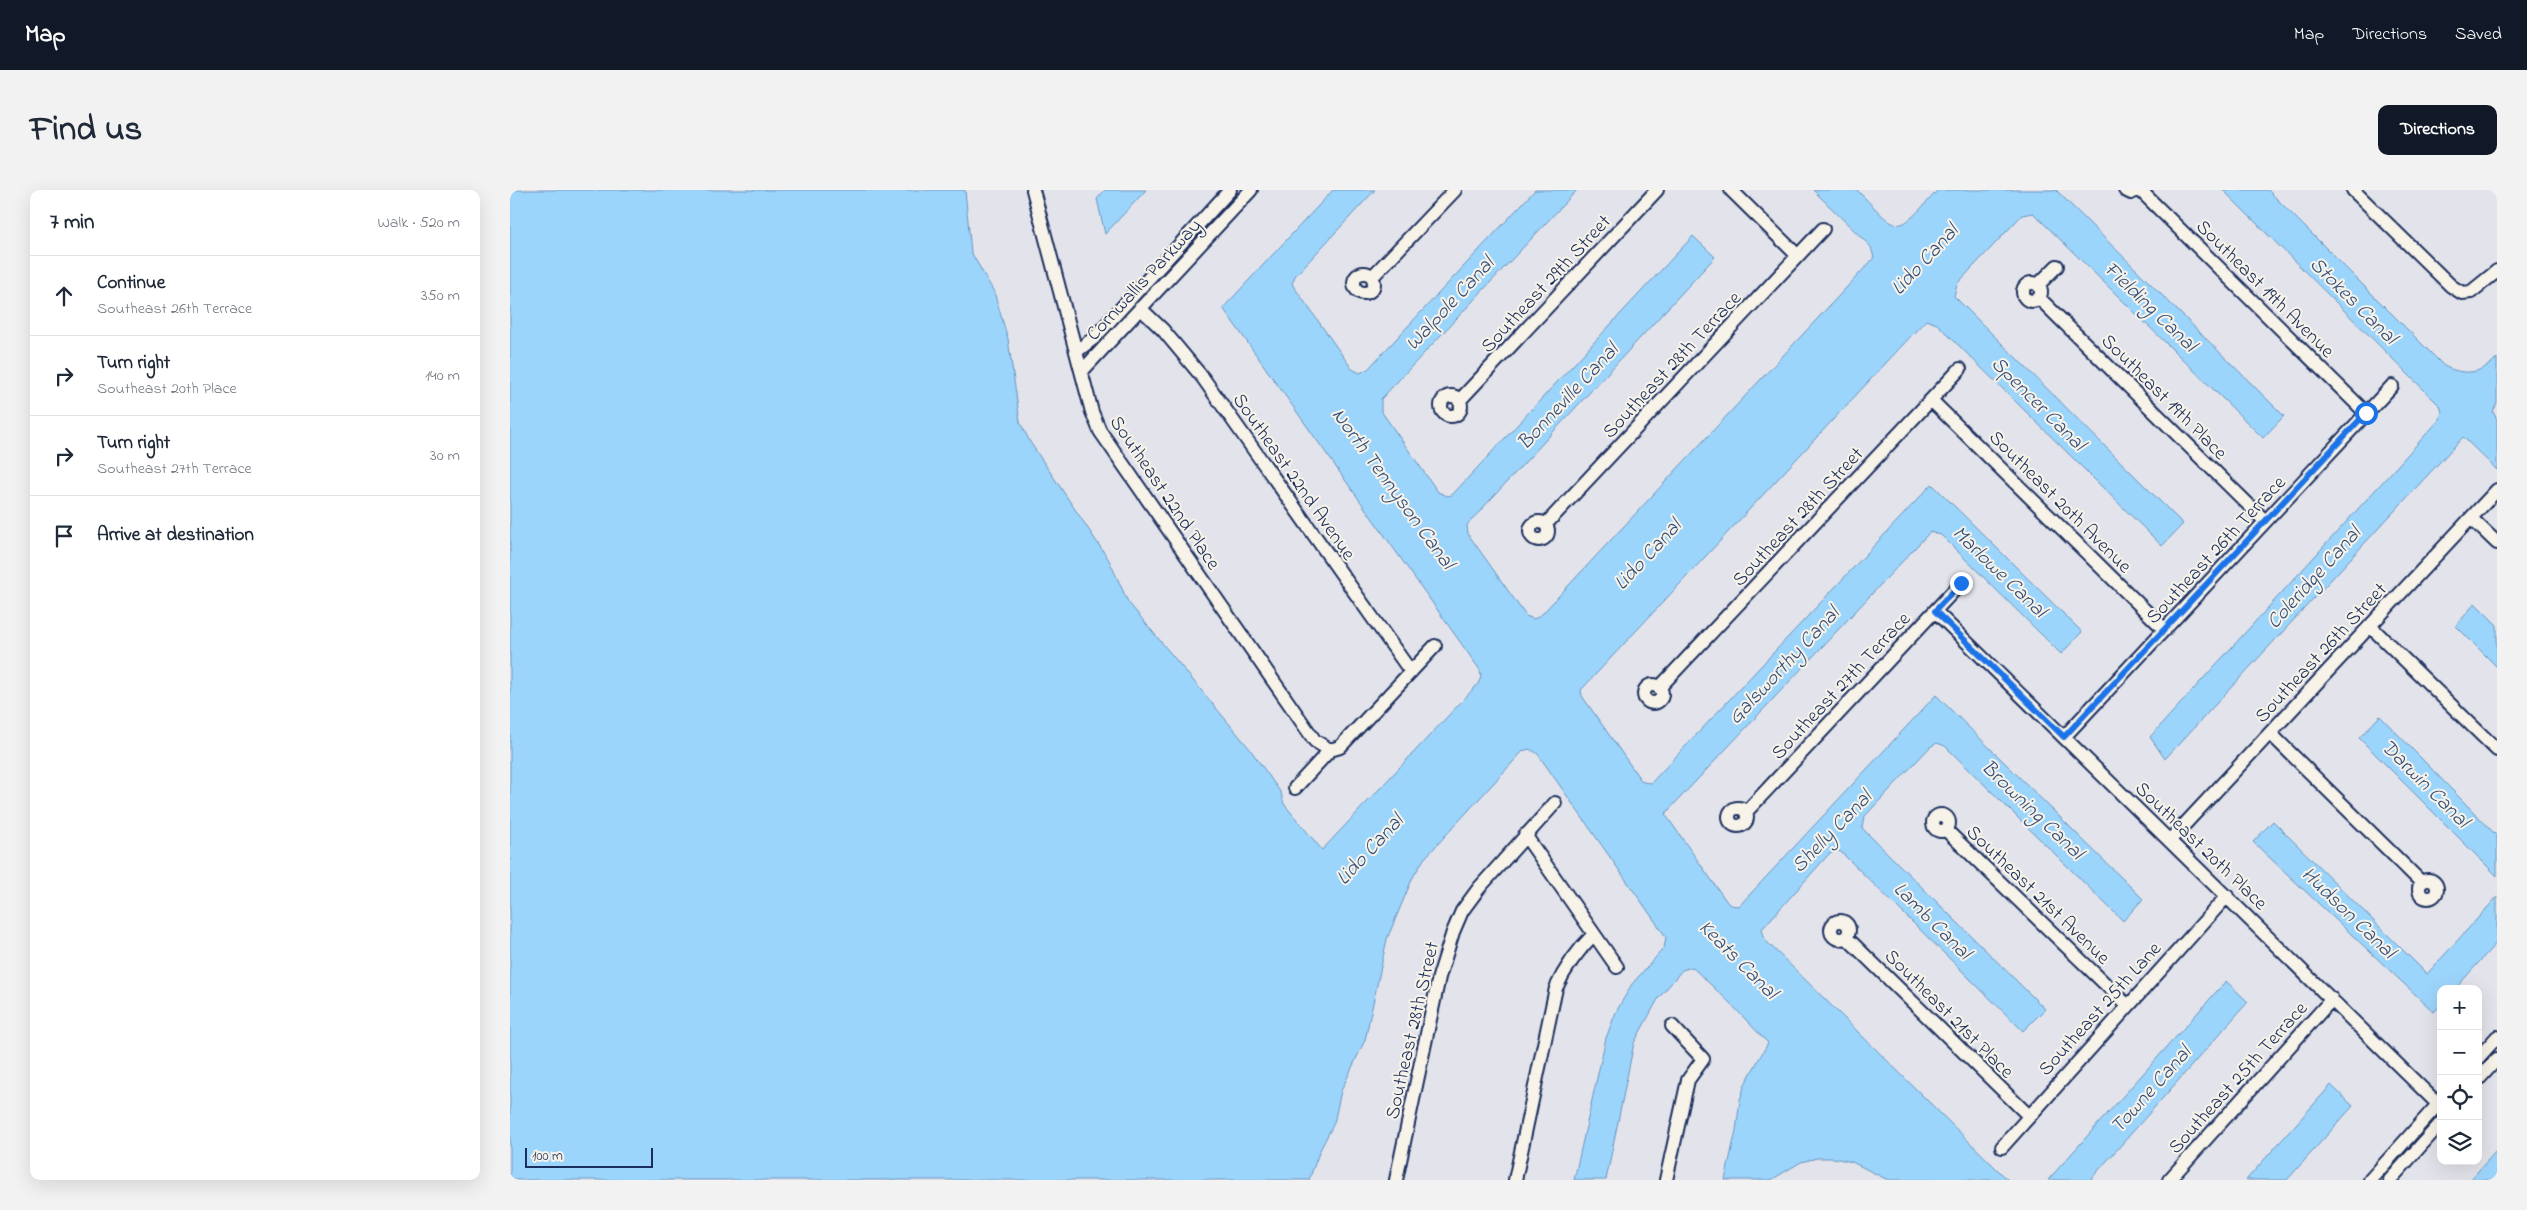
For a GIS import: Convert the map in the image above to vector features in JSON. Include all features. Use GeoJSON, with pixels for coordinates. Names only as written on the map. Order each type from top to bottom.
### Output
{"type":"FeatureCollection","features":[{"type":"Feature","properties":{"kind":"street","name":"Southeast 22nd Place"},"geometry":{"type":"LineString","coordinates":[[1033,190],[1095,422],[1110,448],[1315,741],[1330,750]]}},
{"type":"Feature","properties":{"kind":"street","name":"Cornwallis Parkway"},"geometry":{"type":"LineString","coordinates":[[1076,351],[1094,338],[1230,190]]}},
{"type":"Feature","properties":{"kind":"street","name":"Cornwallis Parkway"},"geometry":{"type":"LineString","coordinates":[[1082,371],[1251,190]]}},
{"type":"Feature","properties":{"kind":"street"},"geometry":{"type":"LineString","coordinates":[[1372,277],[1455,190]]}},
{"type":"Feature","properties":{"kind":"street","name":"Southeast 29th Street"},"geometry":{"type":"LineString","coordinates":[[1459,401],[1657,190]]}},
{"type":"Feature","properties":{"kind":"street"},"geometry":{"type":"LineString","coordinates":[[1731,190],[1798,256]]}},
{"type":"Feature","properties":{"kind":"street","name":"Southeast 19th Avenue"},"geometry":{"type":"LineString","coordinates":[[2125,190],[2131,193],[2139,190],[2366,413]]}},
{"type":"Feature","properties":{"kind":"street"},"geometry":{"type":"LineString","coordinates":[[2352,190],[2451,286],[2462,293],[2471,292],[2497,271]]}},
{"type":"Feature","properties":{"kind":"street","name":"Southeast 28th Terrace"},"geometry":{"type":"LineString","coordinates":[[1546,524],[1823,229]]}},
{"type":"Feature","properties":{"kind":"street","name":"Southeast 19th Place"},"geometry":{"type":"LineString","coordinates":[[2056,266],[2038,285],[2028,284],[2023,292],[2025,297],[2030,301],[2039,298],[2266,522]]}},
{"type":"Feature","properties":{"kind":"street","name":"Southeast 22nd Avenue"},"geometry":{"type":"LineString","coordinates":[[1140,308],[1163,330],[1199,372],[1411,672]]}},
{"type":"Feature","properties":{"kind":"street","name":"Southeast 28th Street"},"geometry":{"type":"LineString","coordinates":[[1660,688],[1960,368]]}},
{"type":"Feature","properties":{"kind":"street","name":"Southeast 26th Terrace"},"geometry":{"type":"LineString","coordinates":[[2064,737],[2392,386]]}},
{"type":"Feature","properties":{"kind":"street","name":"Southeast 20th Avenue"},"geometry":{"type":"LineString","coordinates":[[1931,400],[2165,630]]}},
{"type":"Feature","properties":{"kind":"street","name":"Southeast 26th Street"},"geometry":{"type":"LineString","coordinates":[[2170,840],[2497,490]]}},
{"type":"Feature","properties":{"kind":"street"},"geometry":{"type":"LineString","coordinates":[[2471,518],[2497,543]]}},
{"type":"Feature","properties":{"kind":"street","name":"Southeast 27th Terrace"},"geometry":{"type":"LineString","coordinates":[[1746,812],[1961,583]]}},
{"type":"Feature","properties":{"kind":"street","name":"Southeast 20th Place"},"geometry":{"type":"LineString","coordinates":[[1935,611],[2437,1101]]}},
{"type":"Feature","properties":{"kind":"street"},"geometry":{"type":"LineString","coordinates":[[2370,626],[2497,750]]}},
{"type":"Feature","properties":{"kind":"street"},"geometry":{"type":"LineString","coordinates":[[1295,788],[1330,750],[1340,747],[1434,646]]}},
{"type":"Feature","properties":{"kind":"street"},"geometry":{"type":"LineString","coordinates":[[2270,733],[2421,882]]}},
{"type":"Feature","properties":{"kind":"street","name":"Southeast 28th Street"},"geometry":{"type":"LineString","coordinates":[[1396,1180],[1439,978],[1453,932],[1462,911],[1479,888],[1555,803]]}},
{"type":"Feature","properties":{"kind":"street","name":"Southeast 21st Avenue"},"geometry":{"type":"LineString","coordinates":[[1946,830],[2127,1005]]}},
{"type":"Feature","properties":{"kind":"street"},"geometry":{"type":"LineString","coordinates":[[1525,835],[1618,967]]}},
{"type":"Feature","properties":{"kind":"street","name":"Southeast 25th Lane"},"geometry":{"type":"LineString","coordinates":[[2002,1146],[2227,896]]}},
{"type":"Feature","properties":{"kind":"street"},"geometry":{"type":"LineString","coordinates":[[1515,1180],[1556,988],[1576,951],[1594,934]]}},
{"type":"Feature","properties":{"kind":"street","name":"Southeast 21st Place"},"geometry":{"type":"LineString","coordinates":[[1846,937],[2028,1115]]}},
{"type":"Feature","properties":{"kind":"street","name":"Southeast 25th Terrace"},"geometry":{"type":"LineString","coordinates":[[2169,1180],[2332,999]]}},
{"type":"Feature","properties":{"kind":"street"},"geometry":{"type":"LineString","coordinates":[[1666,1180],[1688,1080],[1703,1059],[1672,1026]]}},
{"type":"Feature","properties":{"kind":"street"},"geometry":{"type":"LineString","coordinates":[[2482,1054],[2497,1037]]}},
{"type":"Feature","properties":{"kind":"street"},"geometry":{"type":"LineString","coordinates":[[2482,1076],[2497,1059]]}},
{"type":"Feature","properties":{"kind":"street"},"geometry":{"type":"LineString","coordinates":[[2370,1180],[2437,1107]]}},
{"type":"Feature","properties":{"kind":"street"},"geometry":{"type":"LineString","coordinates":[[2390,1180],[2437,1127]]}},
{"type":"Feature","properties":{"kind":"water"},"geometry":{"type":"Polygon","coordinates":[[[510,190],[965,190],[971,252],[994,292],[1008,339],[1020,422],[1030,442],[1109,560],[1128,602],[1250,749],[1281,793],[1284,804],[1322,850],[1478,684],[1481,677],[1480,670],[1223,308],[1333,190],[1375,190],[1295,276],[1292,284],[1352,369],[1360,373],[1368,369],[1535,190],[1577,190],[1381,399],[1381,411],[1438,492],[1447,496],[1452,495],[1693,236],[1715,257],[1467,525],[1468,534],[1526,616],[1534,619],[1541,615],[1874,258],[1871,247],[1813,190],[1857,190],[1882,216],[1898,224],[1905,223],[1938,190],[2056,190],[2284,416],[2263,438],[2033,213],[2022,215],[1957,284],[1954,296],[2183,524],[2162,546],[1937,324],[1926,320],[1581,690],[1582,696],[1640,779],[1643,782],[1651,783],[1932,484],[2082,632],[2061,654],[1941,535],[1930,532],[1665,814],[1727,902],[1730,905],[1739,906],[1936,695],[2143,899],[2123,921],[1945,746],[1937,743],[1930,747],[1864,817],[1862,828],[2045,1009],[2023,1031],[1841,852],[1837,851],[1829,854],[1762,929],[1765,940],[2008,1180],[1888,1180],[1852,1162],[1834,1158],[1817,1158],[1801,1162],[1771,1180],[1725,1180],[1736,1130],[1740,1100],[1745,1084],[1768,1043],[1692,967],[1682,970],[1658,999],[1634,1043],[1606,1180],[1574,1180],[1606,1038],[1616,1012],[1632,984],[1664,948],[1666,937],[1537,753],[1529,749],[1523,751],[1424,859],[1413,877],[1387,939],[1365,1040],[1341,1091],[1334,1123],[1320,1150],[1309,1180],[510,1180],[510,190]]]}},
{"type":"Feature","properties":{"kind":"water"},"geometry":{"type":"Polygon","coordinates":[[[1105,190],[1146,190],[1105,234],[1097,199],[1105,190]]]}},
{"type":"Feature","properties":{"kind":"water"},"geometry":{"type":"Polygon","coordinates":[[[2223,190],[2268,190],[2444,366],[2458,371],[2472,372],[2485,367],[2497,358],[2497,403],[2493,412],[2497,419],[2497,470],[2463,437],[2165,759],[2150,737],[2440,419],[2442,412],[2440,406],[2223,190]]]}},
{"type":"Feature","properties":{"kind":"water"},"geometry":{"type":"Polygon","coordinates":[[[2475,603],[2497,625],[2497,667],[2456,626],[2475,603]]]}},
{"type":"Feature","properties":{"kind":"water","name":"Darwin Canal"},"geometry":{"type":"Polygon","coordinates":[[[2380,716],[2497,836],[2497,876],[2359,738],[2380,716]]]}},
{"type":"Feature","properties":{"kind":"water","name":"Hudson Canal"},"geometry":{"type":"Polygon","coordinates":[[[2273,821],[2427,974],[2497,897],[2497,942],[2459,985],[2437,985],[2437,1009],[2434,1012],[2253,842],[2273,821]]]}},
{"type":"Feature","properties":{"kind":"water","name":"Towne Canal"},"geometry":{"type":"Polygon","coordinates":[[[2226,981],[2248,1002],[2090,1180],[2048,1180],[2226,981]]]}},
{"type":"Feature","properties":{"kind":"water"},"geometry":{"type":"Polygon","coordinates":[[[2331,1085],[2353,1106],[2287,1180],[2246,1180],[2331,1085]]]}},
{"type":"Feature","properties":{"kind":"water"},"geometry":{"type":"Polygon","coordinates":[[[2497,1150],[2497,1180],[2470,1180],[2497,1150]]]}},
{"type":"Feature","properties":{"kind":"route"},"geometry":{"type":"LineString","coordinates":[[1961,583],[1935,611],[2064,737],[2366,413]]}},
{"type":"Feature","properties":{"kind":"water label","name":"Lido Canal"},"geometry":{"type":"Point","coordinates":[1924,259]}},
{"type":"Feature","properties":{"kind":"water label","name":"Stokes Canal"},"geometry":{"type":"Point","coordinates":[2354,300]}},
{"type":"Feature","properties":{"kind":"water label","name":"Walpole Canal"},"geometry":{"type":"Point","coordinates":[1449,303]}},
{"type":"Feature","properties":{"kind":"water label","name":"Fielding Canal"},"geometry":{"type":"Point","coordinates":[2151,306]}},
{"type":"Feature","properties":{"kind":"water label","name":"Bonneville Canal"},"geometry":{"type":"Point","coordinates":[1567,396]}},
{"type":"Feature","properties":{"kind":"water label","name":"Spencer Canal"},"geometry":{"type":"Point","coordinates":[2039,403]}},
{"type":"Feature","properties":{"kind":"water label","name":"North Tennyson Canal"},"geometry":{"type":"Point","coordinates":[1394,488]}},
{"type":"Feature","properties":{"kind":"water label","name":"Lido Canal"},"geometry":{"type":"Point","coordinates":[1647,554]}},
{"type":"Feature","properties":{"kind":"water label","name":"Marlowe Canal"},"geometry":{"type":"Point","coordinates":[2000,571]}},
{"type":"Feature","properties":{"kind":"water label","name":"Coleridge Canal"},"geometry":{"type":"Point","coordinates":[2313,577]}},
{"type":"Feature","properties":{"kind":"water label","name":"Galsworthy Canal"},"geometry":{"type":"Point","coordinates":[1783,665]}},
{"type":"Feature","properties":{"kind":"water label","name":"Browning Canal"},"geometry":{"type":"Point","coordinates":[2033,809]}},
{"type":"Feature","properties":{"kind":"water label","name":"Shelly Canal"},"geometry":{"type":"Point","coordinates":[1831,831]}},
{"type":"Feature","properties":{"kind":"water label","name":"Lido Canal"},"geometry":{"type":"Point","coordinates":[1369,849]}},
{"type":"Feature","properties":{"kind":"water label","name":"Lamb Canal"},"geometry":{"type":"Point","coordinates":[1933,920]}},
{"type":"Feature","properties":{"kind":"water label","name":"Keats Canal"},"geometry":{"type":"Point","coordinates":[1739,959]}}]}
